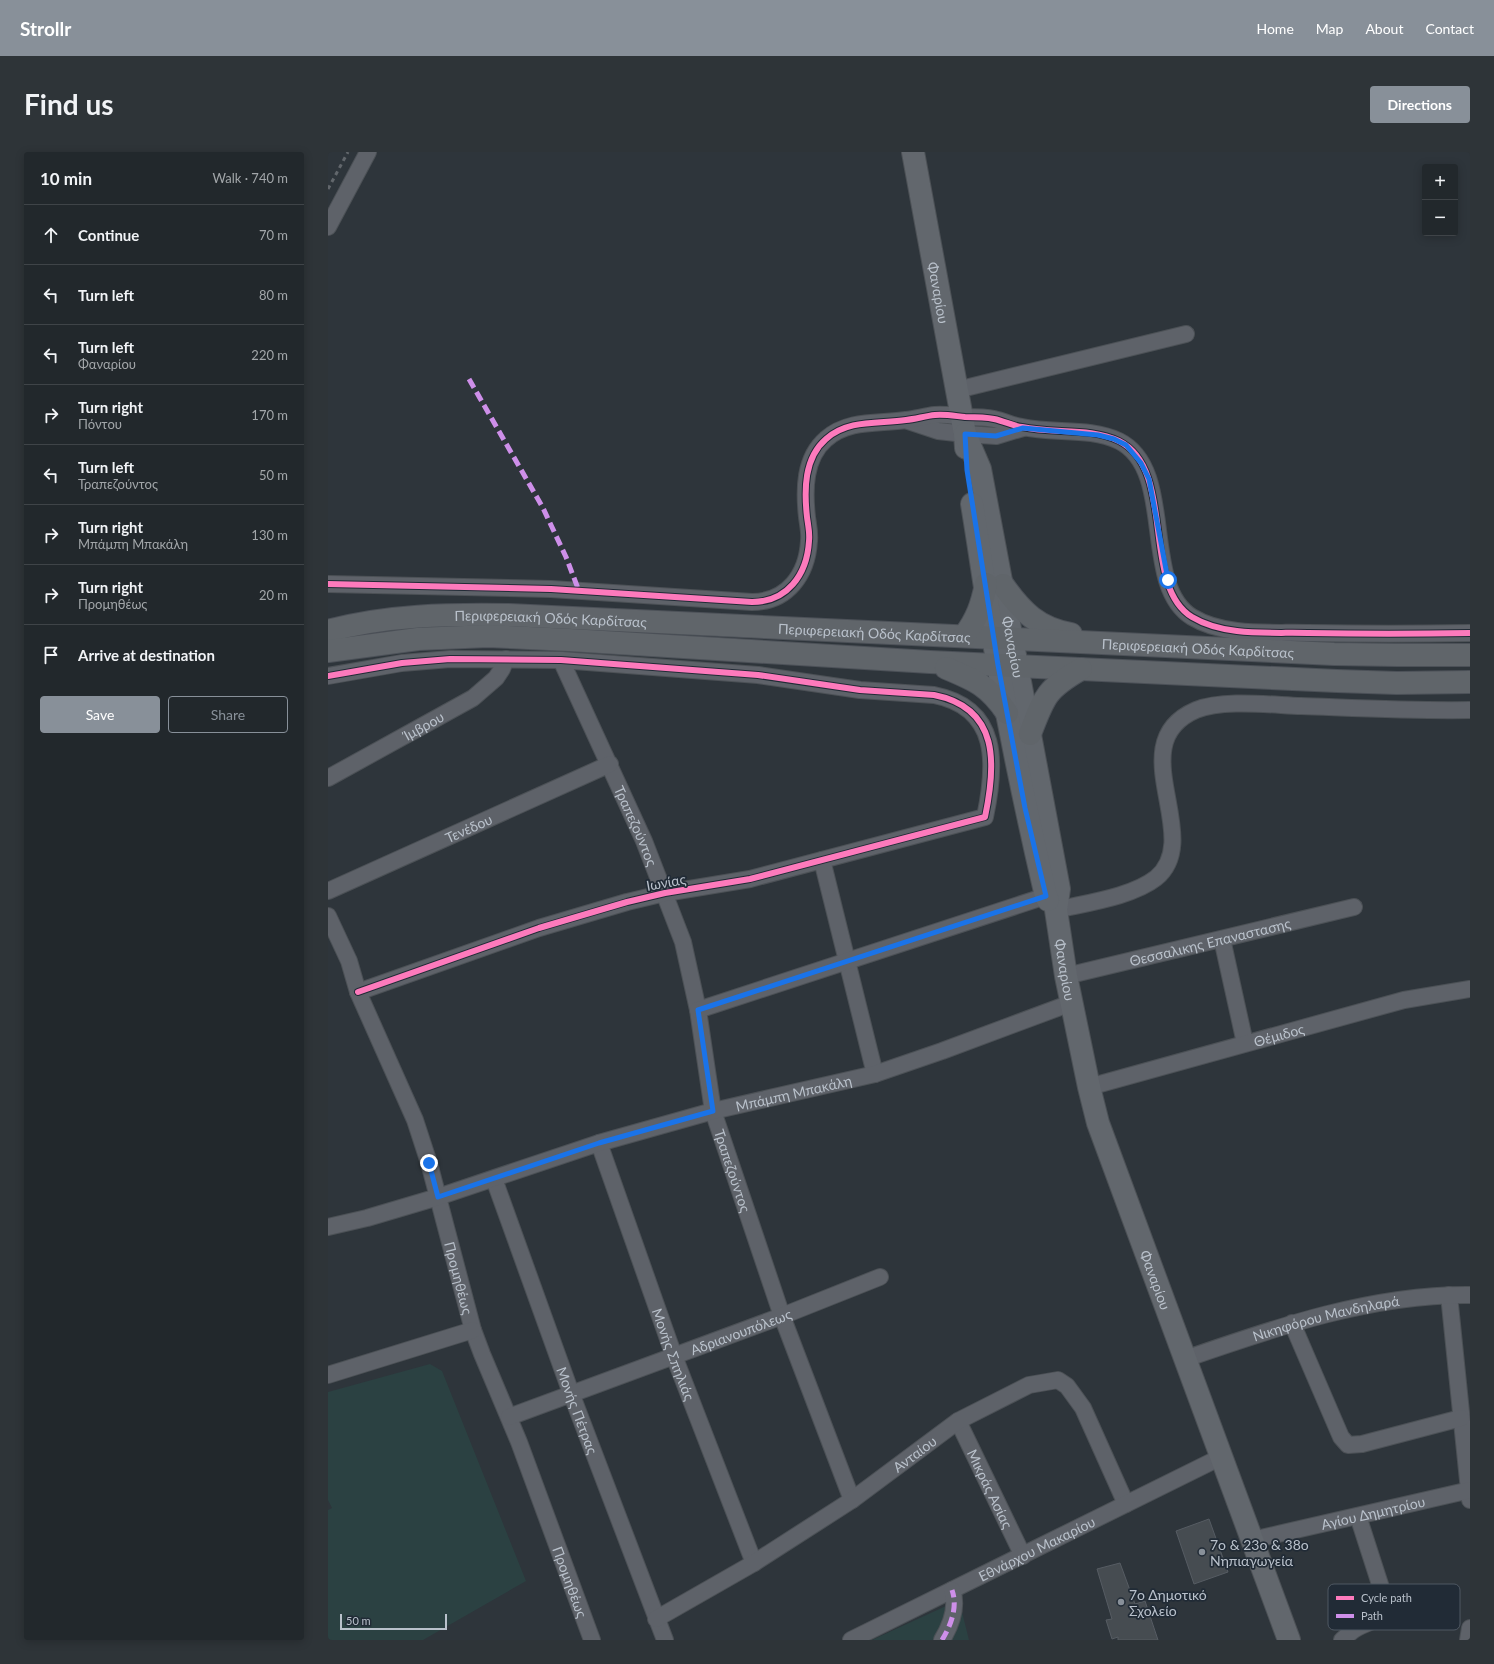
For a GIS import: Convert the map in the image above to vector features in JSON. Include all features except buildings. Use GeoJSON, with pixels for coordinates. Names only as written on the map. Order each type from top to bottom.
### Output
{"type":"FeatureCollection","features":[{"type":"Feature","properties":{"kind":"main road","name":"Φαναρίου"},"geometry":{"type":"LineString","coordinates":[[913,152],[964,425],[974,469],[1008,665],[1030,734],[1059,889],[1051,903]]}},
{"type":"Feature","properties":{"kind":"main road"},"geometry":{"type":"LineString","coordinates":[[964,636],[979,614],[982,604],[994,584],[1029,616],[1041,623],[1056,630],[1082,636],[1099,642]]}},
{"type":"Feature","properties":{"kind":"main road","name":"Περιφερειακή Οδός Καρδίτσας"},"geometry":{"type":"LineString","coordinates":[[328,631],[368,623],[437,615],[509,615],[1342,654],[1470,655]]}},
{"type":"Feature","properties":{"kind":"main road","name":"Περιφερειακή Οδός Καρδίτσας"},"geometry":{"type":"LineString","coordinates":[[328,651],[418,638],[488,636],[578,640],[930,662],[1337,681],[1397,683],[1470,682]]}},
{"type":"Feature","properties":{"kind":"main road"},"geometry":{"type":"LineString","coordinates":[[930,662],[977,681],[990,691],[1007,713]]}},
{"type":"Feature","properties":{"kind":"main road","name":"Φαναρίου"},"geometry":{"type":"LineString","coordinates":[[1008,665],[1007,713],[1025,808],[1051,903],[1071,1003],[1098,1123],[1289,1640]]}},
{"type":"Feature","properties":{"kind":"main road"},"geometry":{"type":"LineString","coordinates":[[1030,734],[1041,705],[1048,693],[1060,681],[1081,669]]}},
{"type":"Feature","properties":{"kind":"street"},"geometry":{"type":"LineString","coordinates":[[328,227],[368,152]]}},
{"type":"Feature","properties":{"kind":"street"},"geometry":{"type":"LineString","coordinates":[[958,390],[1186,334]]}},
{"type":"Feature","properties":{"kind":"street"},"geometry":{"type":"LineString","coordinates":[[328,584],[552,589],[752,602],[769,600],[782,594],[793,585],[799,576],[804,562],[809,542],[807,478],[809,465],[820,446],[832,435],[853,425],[905,420],[938,431],[964,425],[996,436],[1023,428],[1098,435],[1120,442],[1131,450],[1141,463],[1149,479],[1166,572],[1173,596],[1182,609],[1196,619],[1224,629],[1260,632],[1383,635],[1470,633]]}},
{"type":"Feature","properties":{"kind":"street"},"geometry":{"type":"LineString","coordinates":[[328,676],[367,668],[450,659],[561,660]]}},
{"type":"Feature","properties":{"kind":"street","name":"Ίμβρου"},"geometry":{"type":"LineString","coordinates":[[328,778],[473,698],[496,678],[506,659]]}},
{"type":"Feature","properties":{"kind":"street","name":"Τραπεζούντος"},"geometry":{"type":"LineString","coordinates":[[561,660],[644,841],[665,893],[682,942],[698,1010],[713,1111],[782,1316],[852,1500]]}},
{"type":"Feature","properties":{"kind":"street","name":"Ιωνίας"},"geometry":{"type":"LineString","coordinates":[[358,992],[564,920],[627,902],[665,893],[750,879],[985,817],[992,770],[990,744],[980,720],[962,705],[948,699],[934,695],[848,689],[758,674],[561,660]]}},
{"type":"Feature","properties":{"kind":"street"},"geometry":{"type":"LineString","coordinates":[[698,1010],[848,961],[1051,903],[1137,889],[1162,872],[1170,854],[1172,837],[1162,772],[1163,751],[1169,732],[1183,718],[1196,710],[1218,705],[1250,704],[1420,711],[1470,710]]}},
{"type":"Feature","properties":{"kind":"street","name":"Τενέδου"},"geometry":{"type":"LineString","coordinates":[[328,891],[610,764]]}},
{"type":"Feature","properties":{"kind":"street"},"geometry":{"type":"LineString","coordinates":[[822,860],[875,1074]]}},
{"type":"Feature","properties":{"kind":"street","name":"Θεσσαλικης Επαναστασης"},"geometry":{"type":"LineString","coordinates":[[1066,976],[1354,907]]}},
{"type":"Feature","properties":{"kind":"street","name":"Προμηθέως"},"geometry":{"type":"LineString","coordinates":[[328,916],[349,961],[358,992],[382,1049],[410,1105],[438,1197],[473,1330],[540,1496],[592,1640]]}},
{"type":"Feature","properties":{"kind":"street"},"geometry":{"type":"LineString","coordinates":[[1222,939],[1245,1043]]}},
{"type":"Feature","properties":{"kind":"street","name":"Θέμιδος"},"geometry":{"type":"LineString","coordinates":[[1089,1087],[1404,1000],[1470,989]]}},
{"type":"Feature","properties":{"kind":"street","name":"Μπάμπη Μπακάλη"},"geometry":{"type":"LineString","coordinates":[[328,1227],[367,1218],[438,1197],[599,1143],[713,1111],[875,1074],[949,1049],[1071,1003]]}},
{"type":"Feature","properties":{"kind":"street","name":"Μονής Σπηλιάς"},"geometry":{"type":"LineString","coordinates":[[599,1143],[674,1356],[754,1563]]}},
{"type":"Feature","properties":{"kind":"street","name":"Μονής Πέτρας"},"geometry":{"type":"LineString","coordinates":[[494,1179],[571,1393],[665,1640]]}},
{"type":"Feature","properties":{"kind":"street","name":"Αδριανουπόλεως"},"geometry":{"type":"LineString","coordinates":[[509,1417],[782,1316],[880,1277]]}},
{"type":"Feature","properties":{"kind":"street"},"geometry":{"type":"LineString","coordinates":[[1449,1295],[1470,1500]]}},
{"type":"Feature","properties":{"kind":"street","name":"Νικηφόρου Μανδηλαρά"},"geometry":{"type":"LineString","coordinates":[[1185,1359],[1292,1324],[1360,1307],[1406,1298],[1470,1295]]}},
{"type":"Feature","properties":{"kind":"street"},"geometry":{"type":"LineString","coordinates":[[1292,1324],[1341,1437],[1348,1445],[1362,1444],[1461,1418]]}},
{"type":"Feature","properties":{"kind":"street"},"geometry":{"type":"LineString","coordinates":[[328,1375],[473,1330]]}},
{"type":"Feature","properties":{"kind":"street","name":"Ανταίου"},"geometry":{"type":"LineString","coordinates":[[656,1619],[754,1563],[852,1500],[958,1421],[1029,1385],[1058,1380],[1067,1386],[1082,1408],[1126,1504]]}},
{"type":"Feature","properties":{"kind":"street","name":"Μικράς Ασίας"},"geometry":{"type":"LineString","coordinates":[[958,1421],[1023,1556]]}},
{"type":"Feature","properties":{"kind":"street","name":"Εθνάρχου Μακαρίου"},"geometry":{"type":"LineString","coordinates":[[851,1640],[1221,1457]]}},
{"type":"Feature","properties":{"kind":"street","name":"Αγίου Δημητρίου"},"geometry":{"type":"LineString","coordinates":[[1252,1540],[1470,1490]]}},
{"type":"Feature","properties":{"kind":"street"},"geometry":{"type":"LineString","coordinates":[[1358,1516],[1380,1584]]}},
{"type":"Feature","properties":{"kind":"street"},"geometry":{"type":"LineString","coordinates":[[942,1640],[954,1610],[955,1602],[952,1590]]}},
{"type":"Feature","properties":{"kind":"street"},"geometry":{"type":"LineString","coordinates":[[1468,1640],[1470,1628]]}},
{"type":"Feature","properties":{"kind":"street"},"geometry":{"type":"LineString","coordinates":[[1342,1640],[1354,1630]]}},
{"type":"Feature","properties":{"kind":"green space"},"geometry":{"type":"Polygon","coordinates":[[[430,1364],[442,1371],[526,1581],[423,1640],[328,1640],[328,1510],[332,1508],[328,1500],[328,1392],[430,1364]]]}},
{"type":"Feature","properties":{"kind":"green space"},"geometry":{"type":"Polygon","coordinates":[[[959,1600],[969,1640],[872,1640],[959,1600]]]}},
{"type":"Feature","properties":{"kind":"railway"},"geometry":{"type":"LineString","coordinates":[[328,189],[348,152]]}},
{"type":"Feature","properties":{"kind":"marked path"},"geometry":{"type":"LineString","coordinates":[[469,379],[543,508],[566,557],[579,591]]}},
{"type":"Feature","properties":{"kind":"marked path"},"geometry":{"type":"LineString","coordinates":[[942,1640],[953,1616],[954,1596],[952,1590]]}},
{"type":"Feature","properties":{"kind":"cycle path"},"geometry":{"type":"LineString","coordinates":[[328,584],[551,589],[752,602],[764,601],[785,592],[793,584],[804,565],[809,538],[806,507],[807,475],[813,455],[826,439],[844,428],[854,425],[906,420],[931,415],[942,415],[991,418],[1034,429],[1084,432],[1119,441],[1137,456],[1148,476],[1154,501],[1161,555],[1167,580],[1176,601],[1192,617],[1205,623],[1233,631],[1264,633],[1470,633]]}},
{"type":"Feature","properties":{"kind":"cycle path"},"geometry":{"type":"LineString","coordinates":[[328,676],[402,663],[450,659],[561,660],[758,675],[860,690],[934,695],[956,702],[971,712],[982,726],[988,741],[991,759],[991,778],[985,817],[750,879],[665,893],[627,902],[539,928],[358,992]]}},
{"type":"Feature","properties":{"kind":"place","name":"7ο & 23ο & 38ο Νηπιαγωγεία"},"geometry":{"type":"Point","coordinates":[1202,1552]}},
{"type":"Feature","properties":{"kind":"place","name":"7ο Δημοτικό Σχολείο"},"geometry":{"type":"Point","coordinates":[1121,1602]}},
{"type":"Feature","properties":{"kind":"route"},"geometry":{"type":"LineString","coordinates":[[429,1163],[438,1197],[599,1143],[713,1111],[698,1010],[1046,896],[1025,808],[993,637],[986,584],[967,470],[965,434],[996,436],[1023,428],[1068,431],[1107,437],[1126,445],[1141,463],[1149,479],[1163,560],[1168,580]]}}]}
